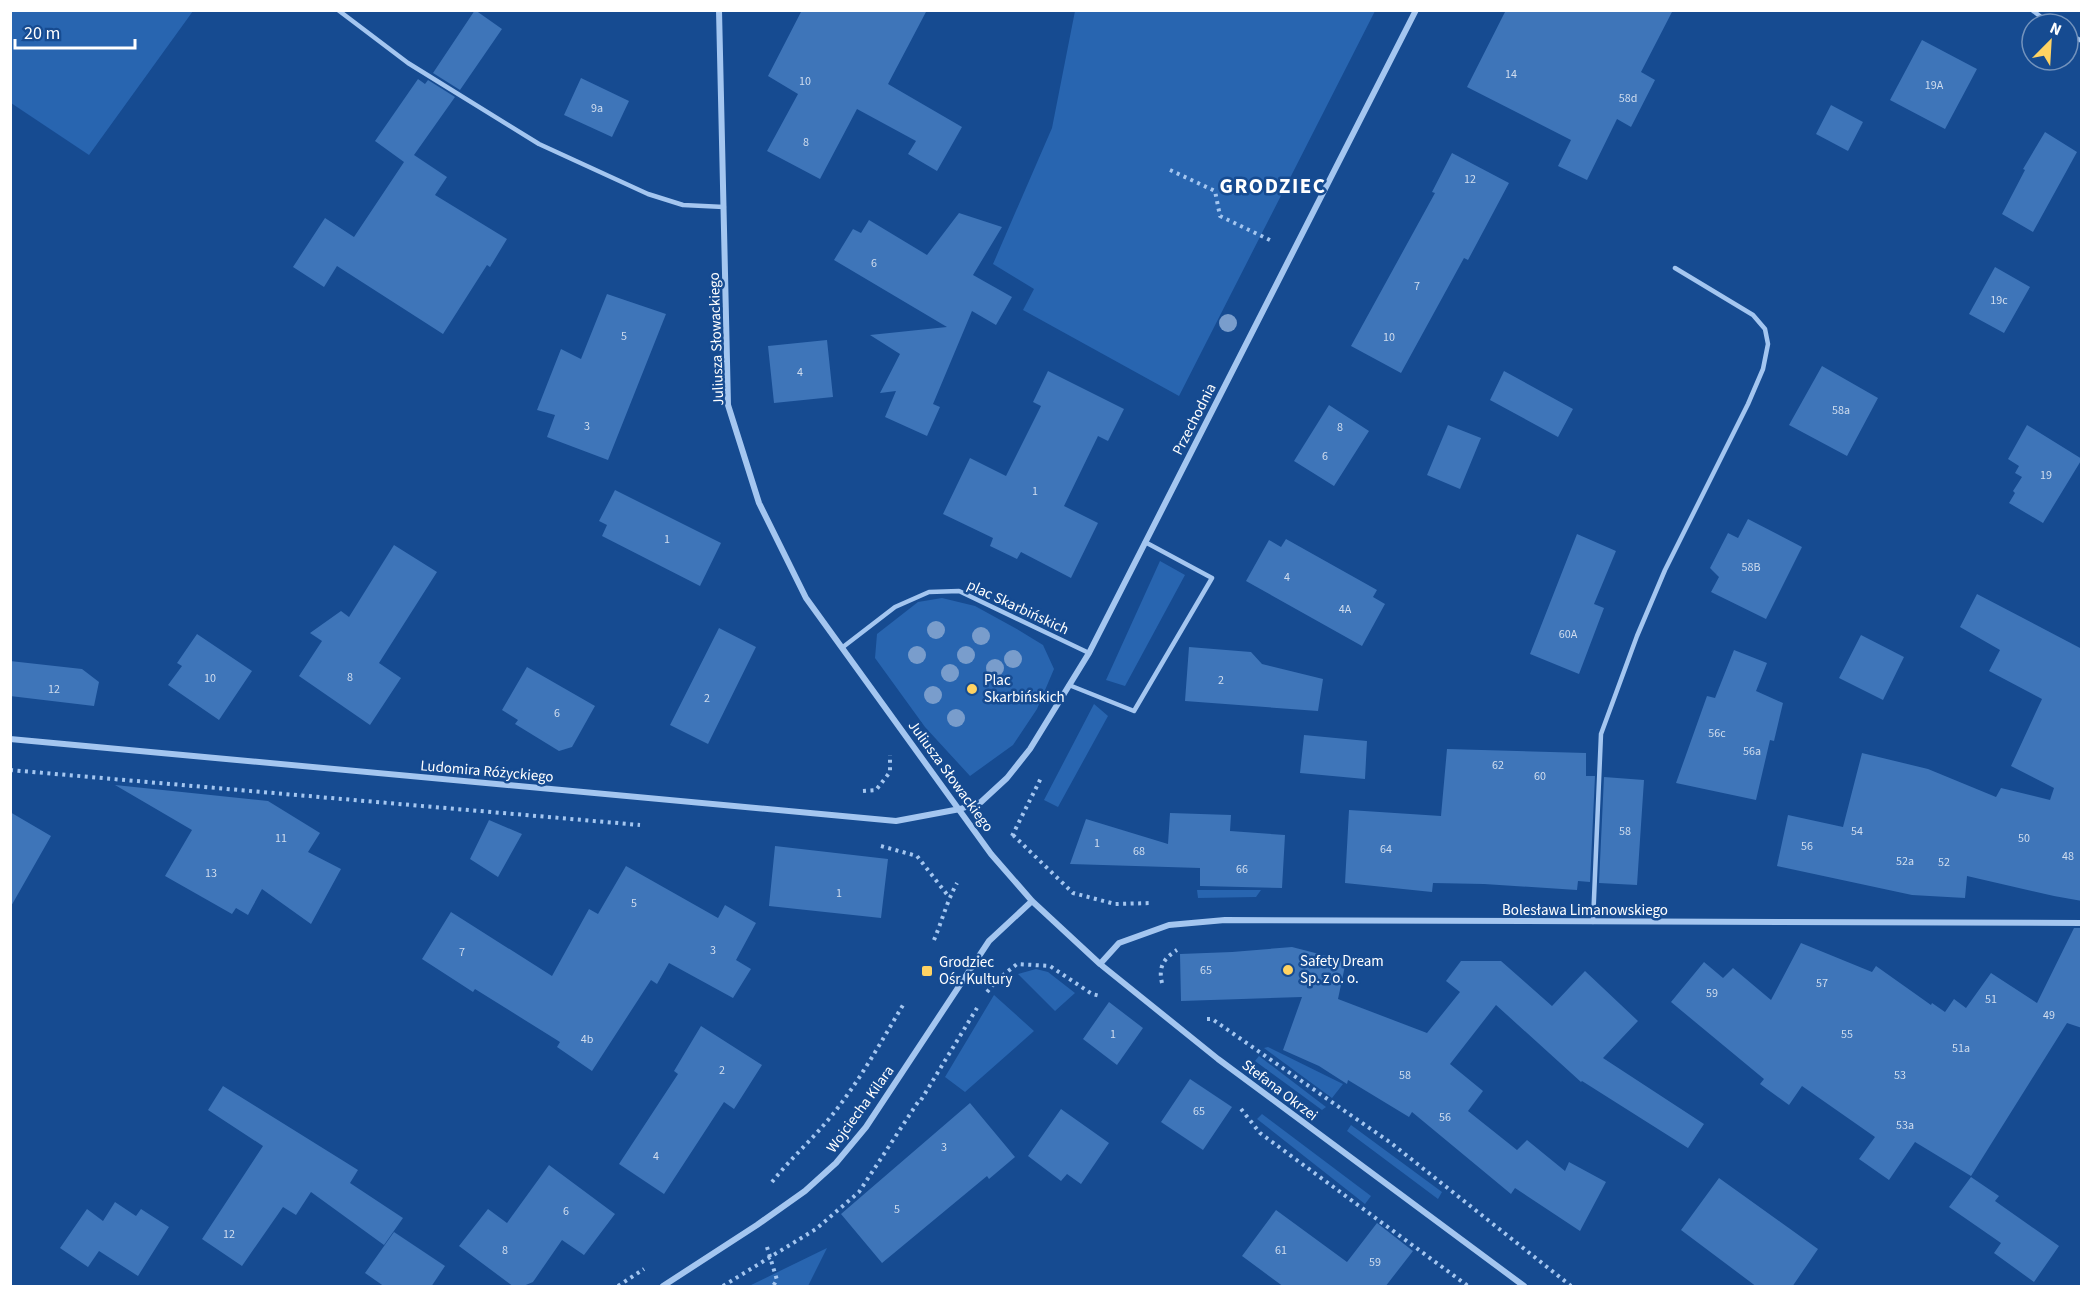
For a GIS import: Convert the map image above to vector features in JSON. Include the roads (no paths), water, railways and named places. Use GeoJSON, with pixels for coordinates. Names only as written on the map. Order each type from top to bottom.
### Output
{"type":"FeatureCollection","features":[{"type":"Feature","properties":{"kind":"street","name":"Juliusza Słowackiego"},"geometry":{"type":"LineString","coordinates":[[719,10],[728,405],[759,503],[806,598],[991,854],[1032,901]]}},
{"type":"Feature","properties":{"kind":"street","name":"Przechodnia"},"geometry":{"type":"LineString","coordinates":[[960,809],[981,802],[1007,778],[1030,749],[1089,653],[1416,10]]}},
{"type":"Feature","properties":{"kind":"street","name":"Ludomira Różyckiego"},"geometry":{"type":"LineString","coordinates":[[10,739],[896,821],[960,809]]}},
{"type":"Feature","properties":{"kind":"street","name":"Stefana Okrzei"},"geometry":{"type":"LineString","coordinates":[[1032,901],[1100,963],[1218,1059],[1524,1287]]}},
{"type":"Feature","properties":{"kind":"street","name":"Wojciecha Kilara"},"geometry":{"type":"LineString","coordinates":[[663,1287],[805,1191],[836,1163],[866,1127],[989,941],[1032,901]]}},
{"type":"Feature","properties":{"kind":"street","name":"Bolesława Limanowskiego"},"geometry":{"type":"LineString","coordinates":[[1100,963],[1119,944],[1168,925],[1225,920],[2082,923]]}},
{"type":"Feature","properties":{"kind":"lane"},"geometry":{"type":"LineString","coordinates":[[338,10],[408,63],[538,144],[648,194],[683,205],[724,207]]}},
{"type":"Feature","properties":{"kind":"lane"},"geometry":{"type":"LineString","coordinates":[[1593,922],[1601,734],[1636,636],[1665,570],[1748,404],[1762,369],[1768,344],[1765,329],[1753,315],[1675,268]]}},
{"type":"Feature","properties":{"kind":"lane"},"geometry":{"type":"LineString","coordinates":[[1069,685],[1134,711],[1212,578],[1145,542]]}},
{"type":"Feature","properties":{"kind":"lane","name":"plac Skarbińskich"},"geometry":{"type":"LineString","coordinates":[[843,647],[895,607],[929,592],[958,591],[1089,653]]}},
{"type":"Feature","properties":{"kind":"place","name":"Plac Skarbińskich"},"geometry":{"type":"Point","coordinates":[972,689]}},
{"type":"Feature","properties":{"kind":"place","name":"Safety Dream Sp. z o. o."},"geometry":{"type":"Point","coordinates":[1288,970]}},
{"type":"Feature","properties":{"kind":"place","name":"Grodziec Ośr. Kultury"},"geometry":{"type":"Point","coordinates":[927,971]}},
{"type":"Feature","properties":{"kind":"district","name":"GRODZIEC"},"geometry":{"type":"Point","coordinates":[1273,186]}}]}
